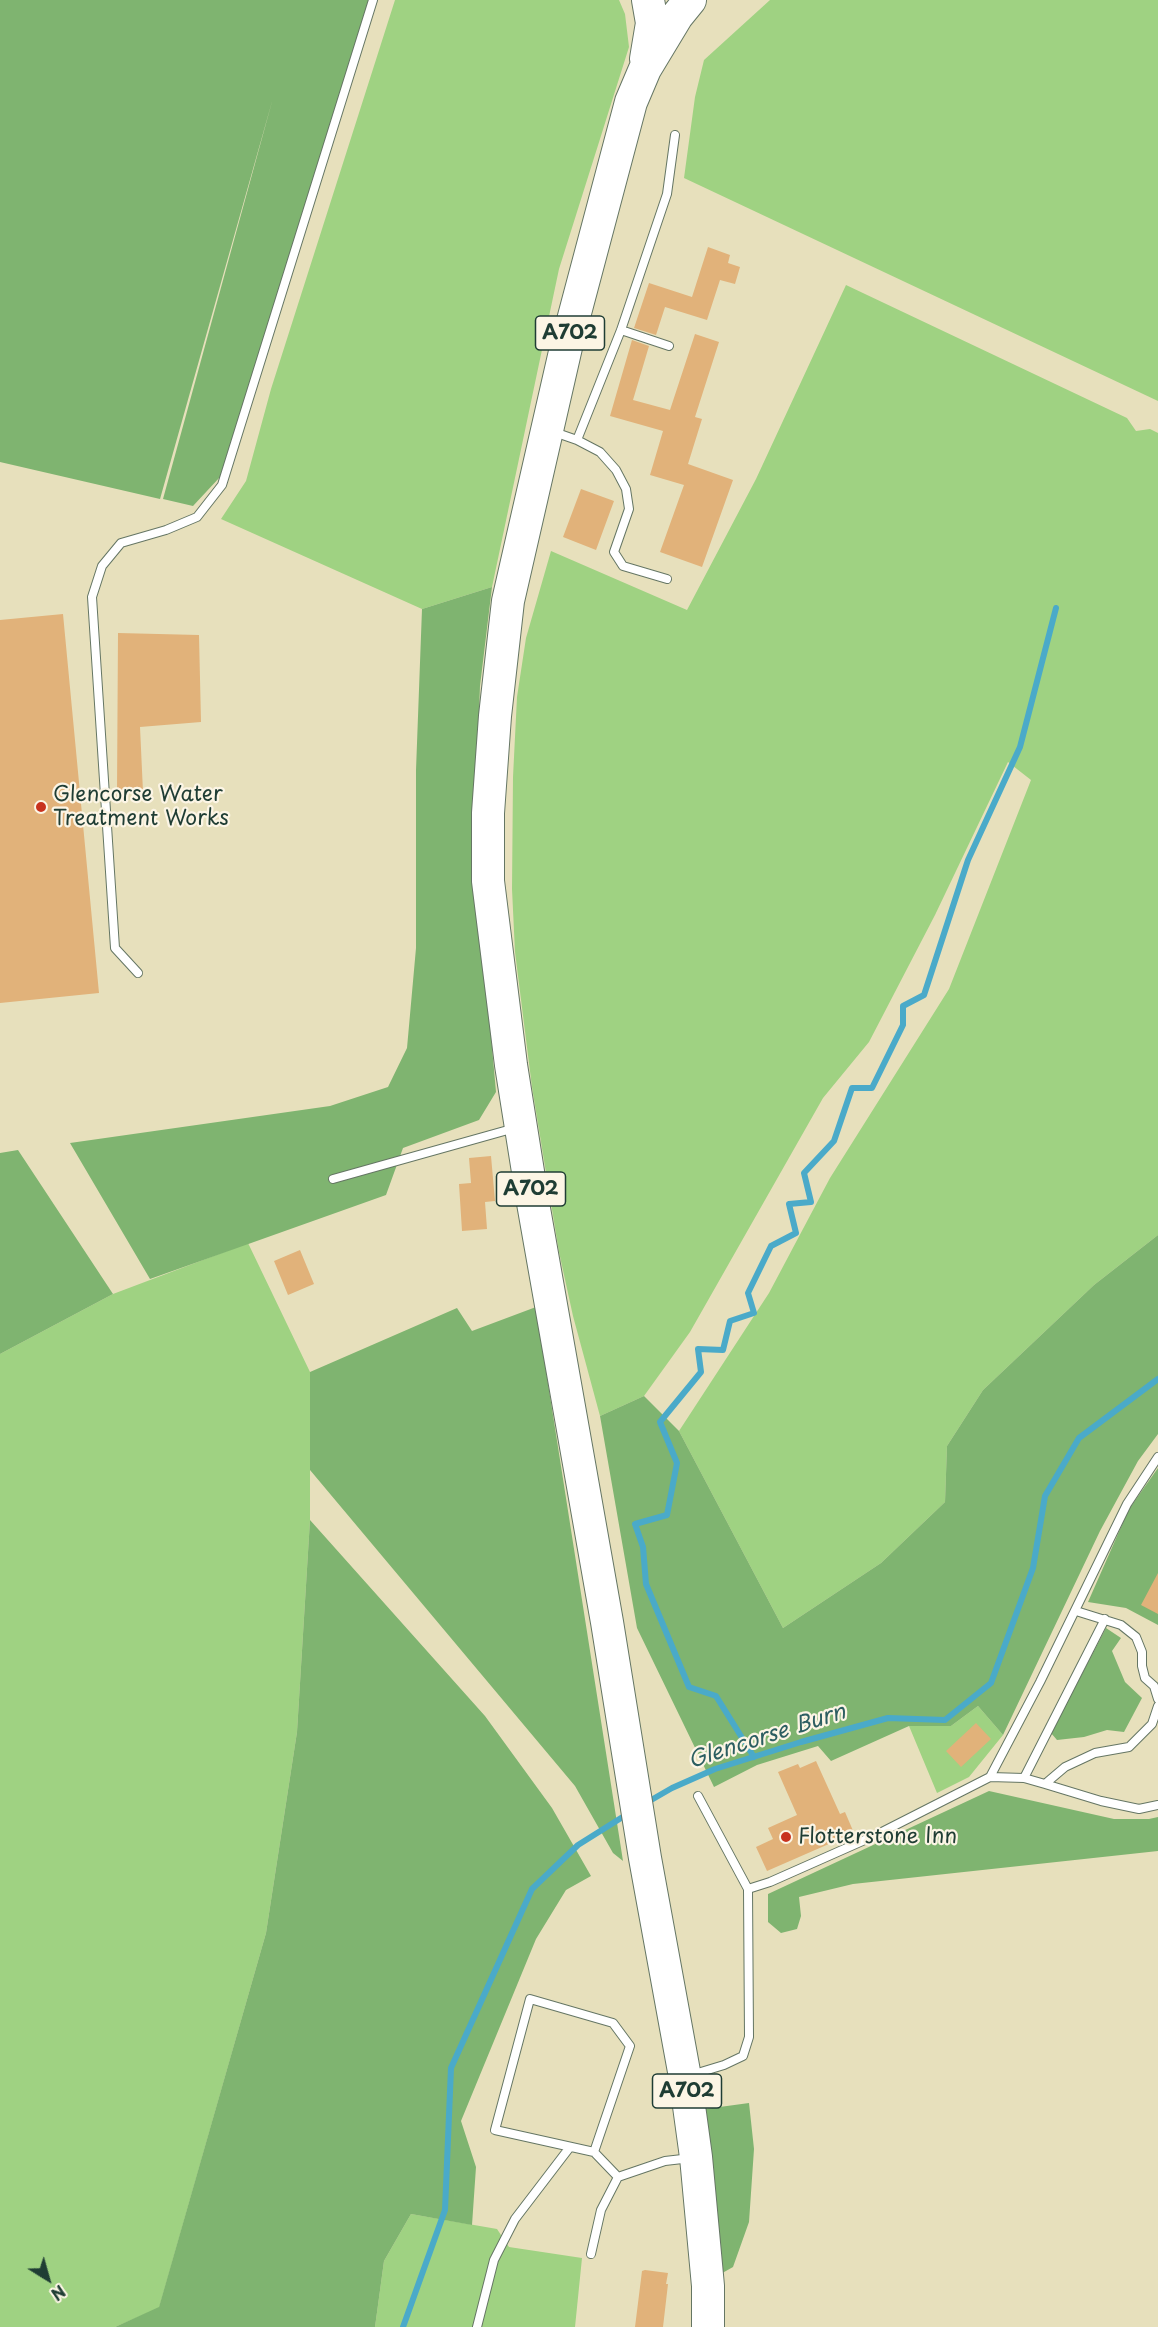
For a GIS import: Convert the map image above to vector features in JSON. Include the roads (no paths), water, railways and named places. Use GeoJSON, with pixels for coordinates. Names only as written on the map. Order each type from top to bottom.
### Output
{"type":"FeatureCollection","features":[{"type":"Feature","properties":{"kind":"highway","name":"A702"},"geometry":{"type":"LineString","coordinates":[[645,69],[652,23],[648,0]]}},
{"type":"Feature","properties":{"kind":"highway","name":"A702"},"geometry":{"type":"LineString","coordinates":[[690,0],[677,16],[645,69],[631,102],[567,343],[508,601],[495,716],[488,813],[488,881],[521,1127],[553,1321],[608,1622],[645,1858],[685,2076],[696,2157],[708,2286],[708,2327]]}},
{"type":"Feature","properties":{"kind":"lane"},"geometry":{"type":"LineString","coordinates":[[138,973],[115,948],[92,597],[102,566],[121,543],[166,530],[197,517],[222,485],[373,0]]}},
{"type":"Feature","properties":{"kind":"lane"},"geometry":{"type":"LineString","coordinates":[[577,440],[621,330],[667,194],[675,135]]}},
{"type":"Feature","properties":{"kind":"lane"},"geometry":{"type":"LineString","coordinates":[[621,330],[669,346]]}},
{"type":"Feature","properties":{"kind":"lane"},"geometry":{"type":"LineString","coordinates":[[548,430],[577,440],[600,452],[616,471],[626,489],[628,509],[614,552],[623,566],[667,579]]}},
{"type":"Feature","properties":{"kind":"lane"},"geometry":{"type":"LineString","coordinates":[[333,1179],[521,1127]]}},
{"type":"Feature","properties":{"kind":"lane"},"geometry":{"type":"LineString","coordinates":[[990,1777],[1076,1611],[1127,1504],[1158,1457]]}},
{"type":"Feature","properties":{"kind":"lane"},"geometry":{"type":"LineString","coordinates":[[1076,1611],[1105,1618],[1121,1625],[1136,1637],[1142,1653],[1145,1678],[1154,1686],[1158,1699]]}},
{"type":"Feature","properties":{"kind":"lane"},"geometry":{"type":"LineString","coordinates":[[1024,1778],[1105,1618]]}},
{"type":"Feature","properties":{"kind":"lane"},"geometry":{"type":"LineString","coordinates":[[1045,1784],[1065,1767],[1095,1753],[1128,1747],[1152,1724],[1158,1706]]}},
{"type":"Feature","properties":{"kind":"lane"},"geometry":{"type":"LineString","coordinates":[[748,1889],[770,1882],[876,1835],[990,1777],[1024,1778],[1101,1801],[1139,1809],[1158,1805]]}},
{"type":"Feature","properties":{"kind":"lane"},"geometry":{"type":"LineString","coordinates":[[685,2076],[724,2066],[743,2056],[749,2037],[748,1889],[698,1796]]}},
{"type":"Feature","properties":{"kind":"lane"},"geometry":{"type":"LineString","coordinates":[[594,2152],[630,2046],[613,2023],[530,1999],[495,2130],[594,2152],[618,2177]]}},
{"type":"Feature","properties":{"kind":"lane"},"geometry":{"type":"LineString","coordinates":[[477,2327],[494,2260],[515,2219],[570,2147]]}},
{"type":"Feature","properties":{"kind":"lane"},"geometry":{"type":"LineString","coordinates":[[591,2254],[601,2210],[618,2177],[665,2161],[696,2157]]}},
{"type":"Feature","properties":{"kind":"waterway"},"geometry":{"type":"LineString","coordinates":[[754,1757],[716,1696],[689,1687],[646,1584],[643,1547],[635,1524],[667,1515],[677,1463],[660,1422],[701,1372],[698,1349],[723,1350],[730,1321],[754,1313],[748,1293],[771,1246],[796,1233],[789,1204],[811,1202],[804,1173],[834,1141],[852,1088],[872,1088],[903,1025],[903,1006],[924,995],[968,860],[1020,747],[1056,608]]}},
{"type":"Feature","properties":{"kind":"waterway","name":"Glencorse Burn"},"geometry":{"type":"LineString","coordinates":[[646,1803],[672,1788],[715,1769],[801,1742],[888,1718],[945,1720],[991,1683],[1033,1568],[1045,1496],[1079,1438],[1158,1379]]}},
{"type":"Feature","properties":{"kind":"waterway","name":"Glencorse Burn"},"geometry":{"type":"LineString","coordinates":[[403,2327],[445,2210],[451,2068],[532,1889],[578,1845],[629,1813]]}},
{"type":"Feature","properties":{"kind":"place","name":"Glencorse Water Treatment Works"},"geometry":{"type":"Point","coordinates":[41,807]}},
{"type":"Feature","properties":{"kind":"place","name":"Flotterstone Inn"},"geometry":{"type":"Point","coordinates":[786,1837]}}]}
